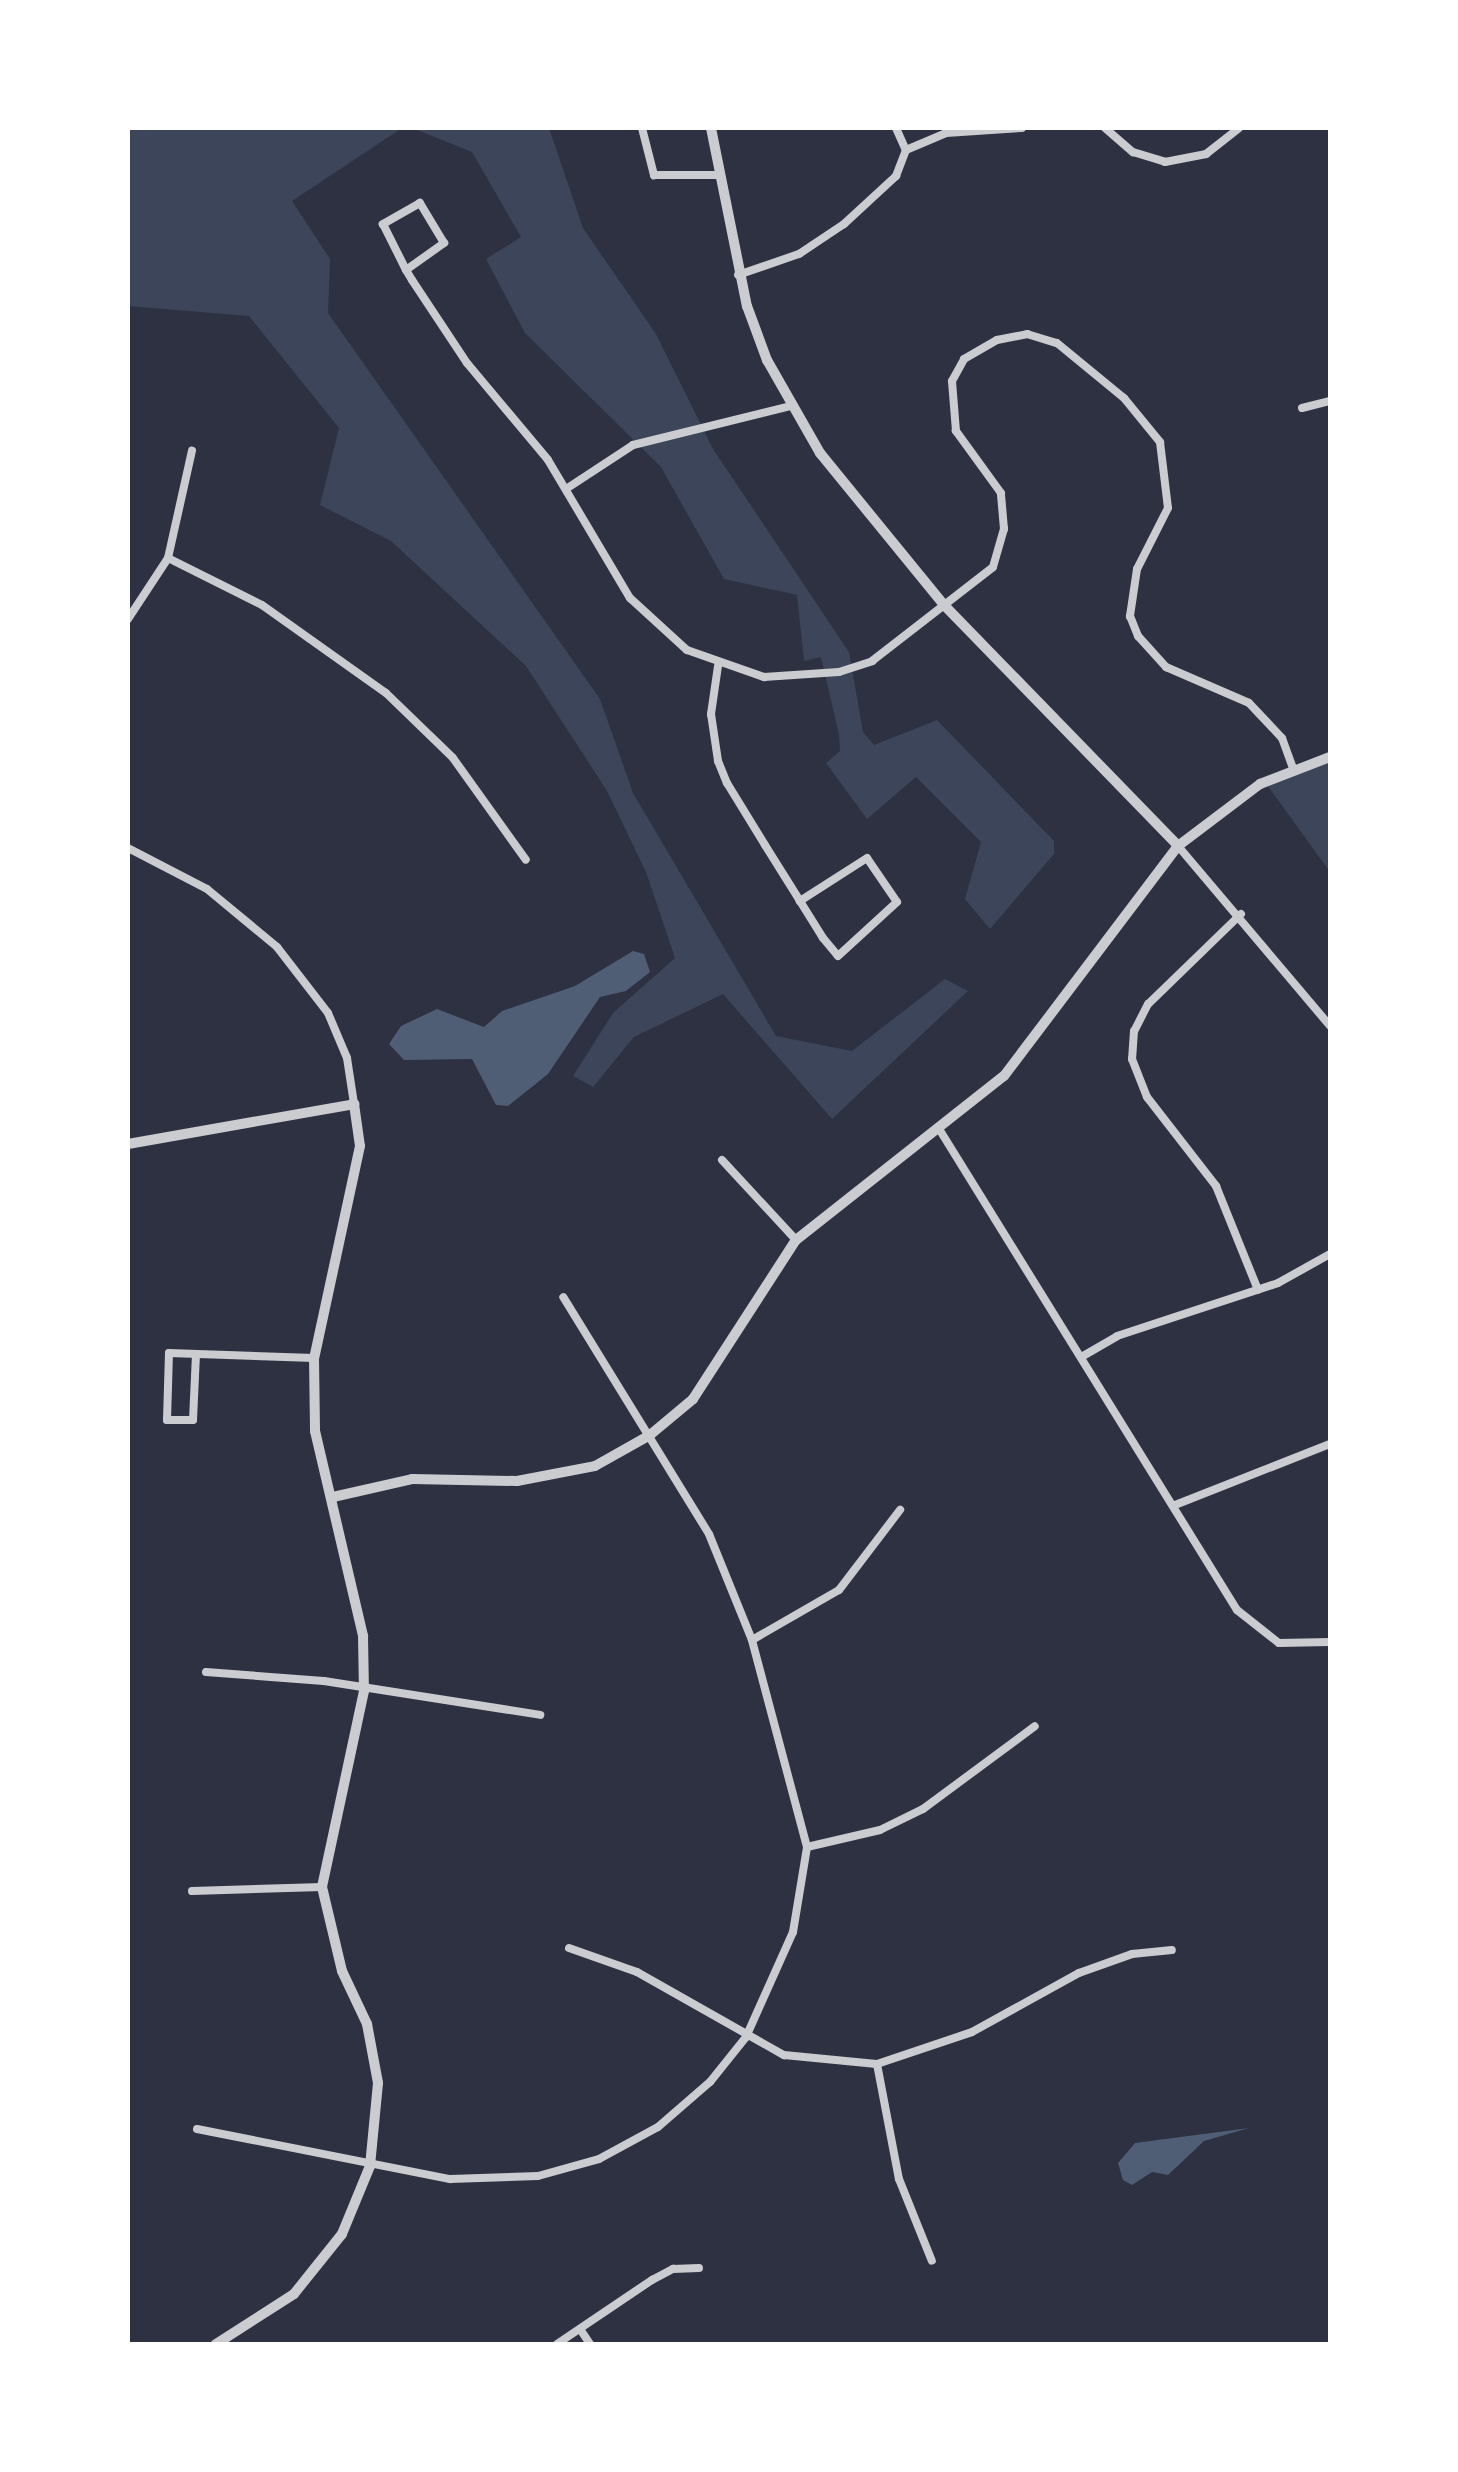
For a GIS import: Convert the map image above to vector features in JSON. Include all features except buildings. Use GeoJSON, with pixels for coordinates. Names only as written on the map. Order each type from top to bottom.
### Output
{"type":"FeatureCollection","features":[{"type":"Feature","properties":{"kind":"street"},"geometry":{"type":"LineString","coordinates":[[642,128],[654,175],[717,176]]}},
{"type":"Feature","properties":{"kind":"street"},"geometry":{"type":"LineString","coordinates":[[710,128],[738,274],[757,336],[790,406],[856,503],[945,606],[1241,914],[1330,1026]]}},
{"type":"Feature","properties":{"kind":"street"},"geometry":{"type":"LineString","coordinates":[[738,274],[830,235],[896,176],[906,150],[896,128]]}},
{"type":"Feature","properties":{"kind":"street"},"geometry":{"type":"LineString","coordinates":[[906,150],[946,133],[1022,128]]}},
{"type":"Feature","properties":{"kind":"street"},"geometry":{"type":"LineString","coordinates":[[1105,128],[1133,152],[1165,162],[1206,154],[1240,128]]}},
{"type":"Feature","properties":{"kind":"street"},"geometry":{"type":"LineString","coordinates":[[406,270],[444,243],[444,235],[420,203],[383,224],[406,270],[467,363],[566,489],[646,617],[718,666],[764,677],[852,669],[898,646],[993,567],[1004,529],[996,483],[956,431],[952,381],[983,345],[1013,336],[1044,338],[1124,398],[1160,442],[1168,508],[1136,568],[1130,616],[1138,636],[1166,666],[1248,703],[1282,738],[1293,769]]}},
{"type":"Feature","properties":{"kind":"street"},"geometry":{"type":"LineString","coordinates":[[1302,408],[1330,401]]}},
{"type":"Feature","properties":{"kind":"street"},"geometry":{"type":"LineString","coordinates":[[566,489],[633,445],[790,406]]}},
{"type":"Feature","properties":{"kind":"street"},"geometry":{"type":"LineString","coordinates":[[128,619],[168,558],[192,451]]}},
{"type":"Feature","properties":{"kind":"street"},"geometry":{"type":"LineString","coordinates":[[168,558],[262,606],[386,693],[453,758],[526,860]]}},
{"type":"Feature","properties":{"kind":"street"},"geometry":{"type":"LineString","coordinates":[[718,666],[711,714],[718,761],[800,901],[838,956],[885,918],[897,894],[874,862],[860,858],[800,901]]}},
{"type":"Feature","properties":{"kind":"street"},"geometry":{"type":"LineString","coordinates":[[334,1498],[412,1479],[518,1481],[595,1466],[650,1435],[693,1399],[796,1240],[941,1132],[1037,1037],[1178,846],[1230,803],[1293,769],[1330,757]]}},
{"type":"Feature","properties":{"kind":"street"},"geometry":{"type":"LineString","coordinates":[[128,848],[208,889],[277,947],[328,1013],[347,1058],[360,1146],[352,1200],[314,1358],[315,1430],[334,1498],[363,1636],[364,1691],[322,1887],[342,1972],[367,2024],[378,2082],[370,2166],[342,2234],[294,2294],[216,2344]]}},
{"type":"Feature","properties":{"kind":"street"},"geometry":{"type":"LineString","coordinates":[[1241,914],[1148,1004],[1134,1031],[1132,1059],[1146,1097],[1216,1186],[1258,1290]]}},
{"type":"Feature","properties":{"kind":"street"},"geometry":{"type":"LineString","coordinates":[[128,1144],[354,1104]]}},
{"type":"Feature","properties":{"kind":"street"},"geometry":{"type":"LineString","coordinates":[[941,1132],[1250,1625],[1287,1645],[1330,1642]]}},
{"type":"Feature","properties":{"kind":"street"},"geometry":{"type":"LineString","coordinates":[[722,1160],[796,1240]]}},
{"type":"Feature","properties":{"kind":"street"},"geometry":{"type":"LineString","coordinates":[[1083,1356],[1116,1336],[1258,1290],[1330,1254]]}},
{"type":"Feature","properties":{"kind":"street"},"geometry":{"type":"LineString","coordinates":[[197,2129],[450,2180],[538,2176],[600,2160],[658,2127],[710,2082],[746,2037],[793,1932],[807,1848],[752,1640],[708,1534],[562,1297]]}},
{"type":"Feature","properties":{"kind":"street"},"geometry":{"type":"LineString","coordinates":[[196,1354],[193,1420],[167,1420],[169,1353],[314,1358]]}},
{"type":"Feature","properties":{"kind":"street"},"geometry":{"type":"LineString","coordinates":[[1175,1504],[1330,1444]]}},
{"type":"Feature","properties":{"kind":"street"},"geometry":{"type":"LineString","coordinates":[[752,1640],[839,1590],[900,1510]]}},
{"type":"Feature","properties":{"kind":"street"},"geometry":{"type":"LineString","coordinates":[[206,1672],[324,1681],[364,1691],[540,1716]]}},
{"type":"Feature","properties":{"kind":"street"},"geometry":{"type":"LineString","coordinates":[[807,1848],[880,1830],[923,1809],[1035,1726]]}},
{"type":"Feature","properties":{"kind":"street"},"geometry":{"type":"LineString","coordinates":[[192,1890],[322,1887]]}},
{"type":"Feature","properties":{"kind":"street"},"geometry":{"type":"LineString","coordinates":[[568,1948],[637,1972],[746,2037],[784,2055],[877,2064],[972,2032],[1079,1973],[1132,1954],[1172,1950]]}},
{"type":"Feature","properties":{"kind":"street"},"geometry":{"type":"LineString","coordinates":[[877,2064],[898,2179],[932,2261]]}},
{"type":"Feature","properties":{"kind":"street"},"geometry":{"type":"LineString","coordinates":[[557,2344],[652,2280],[674,2269],[700,2268]]}},
{"type":"Feature","properties":{"kind":"street"},"geometry":{"type":"LineString","coordinates":[[580,2329],[590,2344]]}},
{"type":"Feature","properties":{"kind":"shaded area"},"geometry":{"type":"Polygon","coordinates":[[[128,128],[402,128],[292,201],[330,259],[328,313],[600,699],[633,793],[776,1036],[852,1051],[945,979],[968,991],[832,1119],[723,994],[634,1037],[593,1087],[573,1076],[613,1013],[675,958],[646,872],[607,791],[526,666],[391,541],[320,505],[339,428],[249,316],[128,306],[128,128]]]}},
{"type":"Feature","properties":{"kind":"shaded area"},"geometry":{"type":"Polygon","coordinates":[[[412,128],[549,128],[583,228],[656,334],[713,449],[849,652],[863,732],[874,745],[937,720],[1054,841],[1054,854],[990,929],[965,899],[981,842],[916,777],[867,819],[826,763],[840,751],[839,735],[821,657],[804,661],[797,595],[724,579],[661,467],[525,333],[486,259],[521,237],[472,152],[412,128]]]}},
{"type":"Feature","properties":{"kind":"shaded area"},"geometry":{"type":"Polygon","coordinates":[[[1330,760],[1330,872],[1265,782],[1330,760]]]}},
{"type":"Feature","properties":{"kind":"shaded area"},"geometry":{"type":"Polygon","coordinates":[[[633,951],[644,954],[650,972],[626,991],[600,997],[548,1074],[508,1106],[496,1105],[472,1059],[404,1060],[389,1044],[401,1026],[437,1009],[484,1027],[502,1011],[575,986],[633,951]]]}},
{"type":"Feature","properties":{"kind":"shaded area"},"geometry":{"type":"Polygon","coordinates":[[[1249,2128],[1204,2141],[1168,2175],[1152,2172],[1132,2185],[1123,2180],[1118,2163],[1135,2143],[1249,2128]]]}}]}
